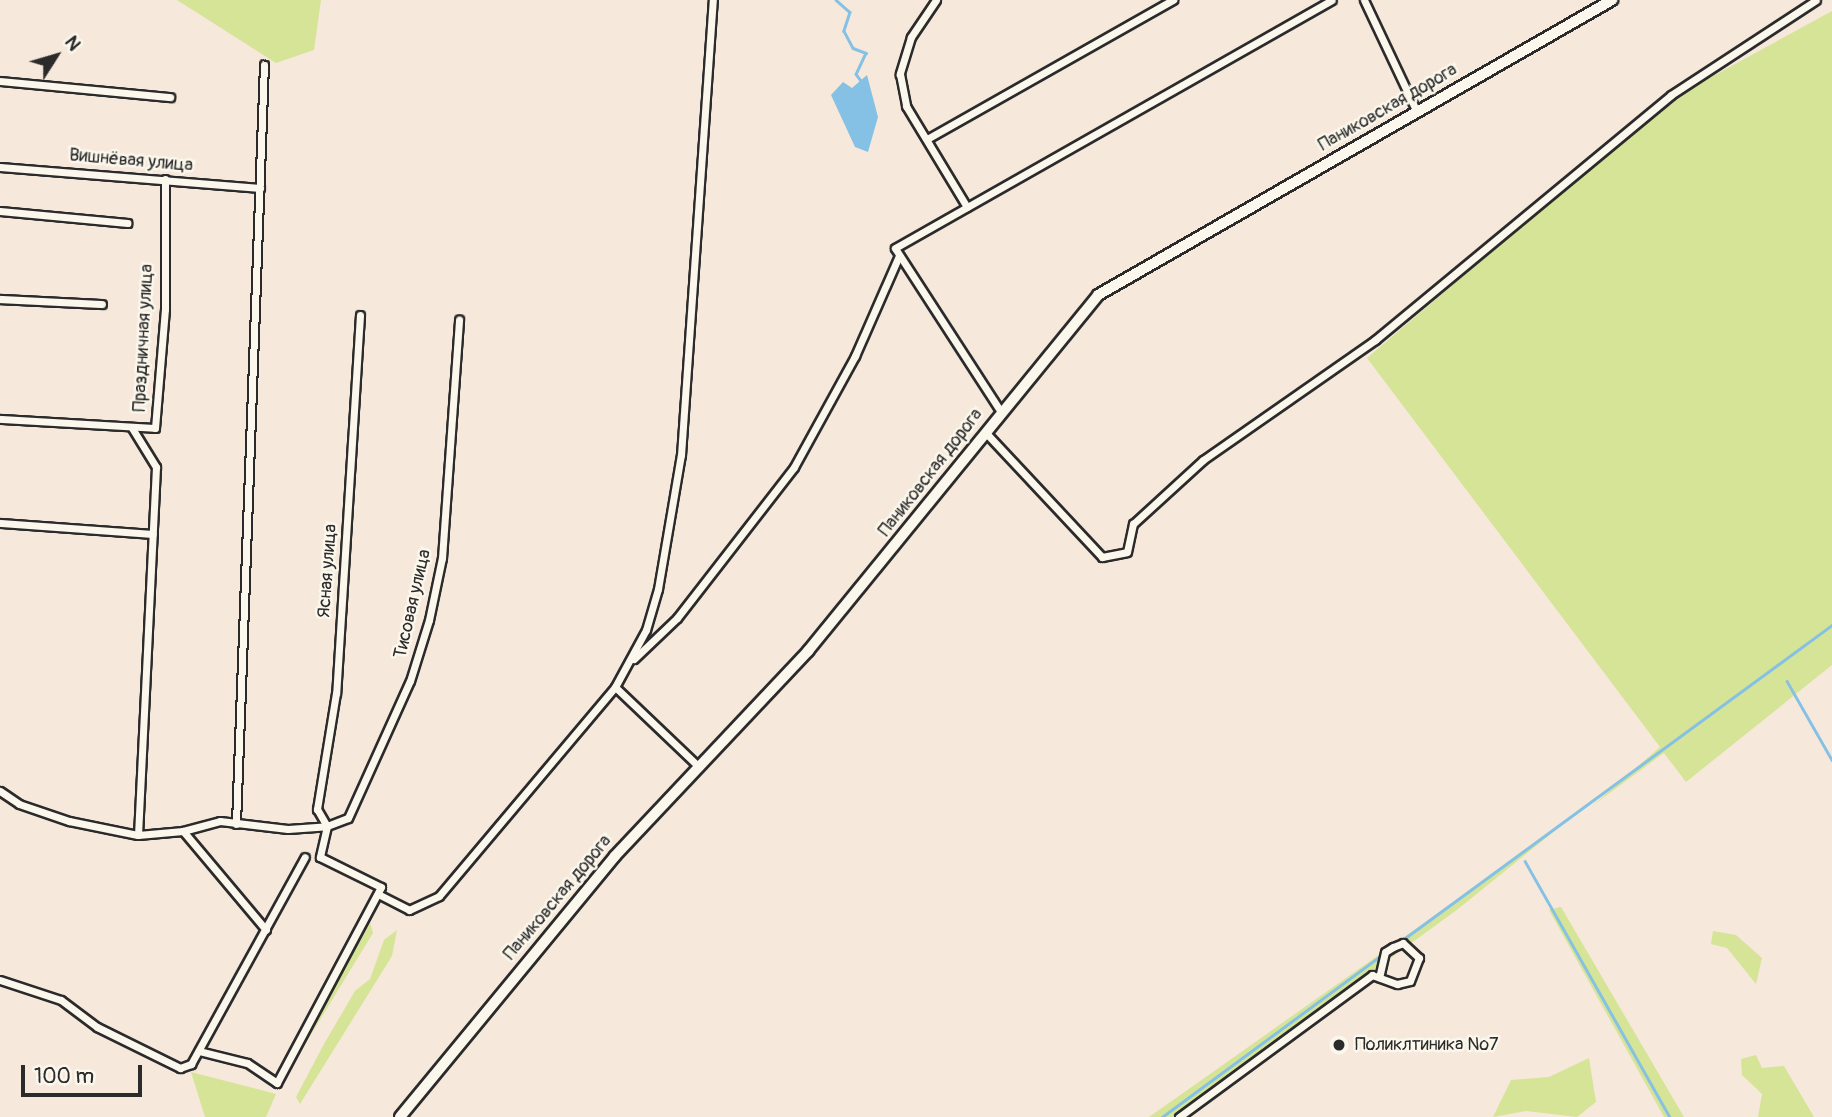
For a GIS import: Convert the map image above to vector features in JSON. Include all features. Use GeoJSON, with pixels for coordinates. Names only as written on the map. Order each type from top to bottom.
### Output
{"type":"FeatureCollection","features":[{"type":"Feature","properties":{"kind":"street"},"geometry":{"type":"LineString","coordinates":[[378,894],[409,911],[439,896],[615,687],[631,662],[658,589],[681,455],[713,0]]}},
{"type":"Feature","properties":{"kind":"street"},"geometry":{"type":"LineString","coordinates":[[936,0],[911,37],[900,74],[906,106],[967,206]]}},
{"type":"Feature","properties":{"kind":"street"},"geometry":{"type":"LineString","coordinates":[[927,139],[1173,0]]}},
{"type":"Feature","properties":{"kind":"street"},"geometry":{"type":"LineString","coordinates":[[1001,412],[895,248],[1332,0]]}},
{"type":"Feature","properties":{"kind":"street"},"geometry":{"type":"LineString","coordinates":[[1364,0],[1417,112]]}},
{"type":"Feature","properties":{"kind":"street","name":"Паниковская дорога"},"geometry":{"type":"LineString","coordinates":[[400,1117],[697,765],[800,660],[1098,295],[1612,0]]}},
{"type":"Feature","properties":{"kind":"street"},"geometry":{"type":"LineString","coordinates":[[986,433],[1105,559],[1127,552],[1133,524],[1203,460],[1384,333],[1671,95],[1816,0]]}},
{"type":"Feature","properties":{"kind":"street"},"geometry":{"type":"LineString","coordinates":[[236,824],[264,65]]}},
{"type":"Feature","properties":{"kind":"street"},"geometry":{"type":"LineString","coordinates":[[0,81],[170,97]]}},
{"type":"Feature","properties":{"kind":"street","name":"Вишнёвая улица"},"geometry":{"type":"LineString","coordinates":[[0,167],[260,188]]}},
{"type":"Feature","properties":{"kind":"street","name":"Праздничная улица"},"geometry":{"type":"LineString","coordinates":[[0,419],[155,428],[165,309],[165,179]]}},
{"type":"Feature","properties":{"kind":"street"},"geometry":{"type":"LineString","coordinates":[[0,211],[127,223]]}},
{"type":"Feature","properties":{"kind":"street"},"geometry":{"type":"LineString","coordinates":[[631,662],[677,618],[794,467],[855,356],[899,256]]}},
{"type":"Feature","properties":{"kind":"street"},"geometry":{"type":"LineString","coordinates":[[0,299],[102,304]]}},
{"type":"Feature","properties":{"kind":"street","name":"Ясная улица"},"geometry":{"type":"LineString","coordinates":[[327,826],[317,809],[336,693],[360,315]]}},
{"type":"Feature","properties":{"kind":"street","name":"Тисовая улица"},"geometry":{"type":"LineString","coordinates":[[327,826],[348,818],[410,681],[429,620],[442,558],[459,320]]}},
{"type":"Feature","properties":{"kind":"street"},"geometry":{"type":"LineString","coordinates":[[132,428],[156,467],[138,835]]}},
{"type":"Feature","properties":{"kind":"street"},"geometry":{"type":"LineString","coordinates":[[0,523],[153,534]]}},
{"type":"Feature","properties":{"kind":"street"},"geometry":{"type":"LineString","coordinates":[[615,687],[697,765]]}},
{"type":"Feature","properties":{"kind":"street"},"geometry":{"type":"LineString","coordinates":[[0,791],[48,815],[138,835],[236,824],[327,826],[320,857],[381,887],[277,1083],[247,1063],[199,1051]]}},
{"type":"Feature","properties":{"kind":"street"},"geometry":{"type":"LineString","coordinates":[[183,831],[266,930]]}},
{"type":"Feature","properties":{"kind":"street"},"geometry":{"type":"LineString","coordinates":[[0,980],[61,1000],[97,1027],[180,1068],[199,1051],[305,857]]}},
{"type":"Feature","properties":{"kind":"street"},"geometry":{"type":"LineString","coordinates":[[1178,1117],[1372,975],[1379,977],[1410,981],[1419,972],[1419,958],[1403,943],[1393,947],[1385,952],[1379,977]]}},
{"type":"Feature","properties":{"kind":"green space"},"geometry":{"type":"Polygon","coordinates":[[[177,0],[321,0],[314,50],[276,63],[177,0]]]}},
{"type":"Feature","properties":{"kind":"green space"},"geometry":{"type":"Polygon","coordinates":[[[1832,11],[1832,665],[1686,782],[1664,753],[1592,806],[1660,747],[1367,358],[1671,99],[1832,11]]]}},
{"type":"Feature","properties":{"kind":"green space"},"geometry":{"type":"Polygon","coordinates":[[[1557,829],[1458,909],[1173,1117],[1149,1117],[1557,829]]]}},
{"type":"Feature","properties":{"kind":"green space"},"geometry":{"type":"Polygon","coordinates":[[[1561,907],[1684,1117],[1664,1117],[1549,910],[1561,907]]]}},
{"type":"Feature","properties":{"kind":"green space"},"geometry":{"type":"Polygon","coordinates":[[[370,923],[373,933],[282,1082],[289,1067],[370,923]]]}},
{"type":"Feature","properties":{"kind":"green space"},"geometry":{"type":"Polygon","coordinates":[[[397,930],[392,956],[300,1104],[296,1097],[324,1044],[355,991],[370,979],[384,940],[397,930]]]}},
{"type":"Feature","properties":{"kind":"green space"},"geometry":{"type":"Polygon","coordinates":[[[1713,931],[1736,935],[1762,958],[1756,984],[1727,948],[1711,944],[1713,931]]]}},
{"type":"Feature","properties":{"kind":"green space"},"geometry":{"type":"Polygon","coordinates":[[[1756,1055],[1762,1068],[1784,1066],[1814,1117],[1758,1117],[1762,1094],[1742,1075],[1741,1059],[1756,1055]]]}},
{"type":"Feature","properties":{"kind":"green space"},"geometry":{"type":"Polygon","coordinates":[[[1589,1058],[1596,1102],[1577,1117],[1526,1111],[1493,1117],[1511,1080],[1549,1077],[1589,1058]]]}},
{"type":"Feature","properties":{"kind":"green space"},"geometry":{"type":"Polygon","coordinates":[[[191,1072],[276,1094],[266,1117],[205,1117],[191,1072]]]}},
{"type":"Feature","properties":{"kind":"water"},"geometry":{"type":"Polygon","coordinates":[[[867,75],[878,117],[868,152],[855,147],[831,95],[843,82],[852,88],[867,75]]]}},
{"type":"Feature","properties":{"kind":"waterway"},"geometry":{"type":"LineString","coordinates":[[836,0],[850,12],[844,31],[853,48],[866,53],[856,74],[862,82]]}},
{"type":"Feature","properties":{"kind":"waterway"},"geometry":{"type":"LineString","coordinates":[[1401,941],[1832,625]]}},
{"type":"Feature","properties":{"kind":"waterway"},"geometry":{"type":"LineString","coordinates":[[1787,681],[1832,760]]}},
{"type":"Feature","properties":{"kind":"waterway"},"geometry":{"type":"LineString","coordinates":[[1525,861],[1670,1117]]}},
{"type":"Feature","properties":{"kind":"waterway"},"geometry":{"type":"LineString","coordinates":[[1162,1117],[1382,955]]}},
{"type":"Feature","properties":{"kind":"place","name":"Поликлтиника №7"},"geometry":{"type":"Point","coordinates":[1339,1045]}}]}
